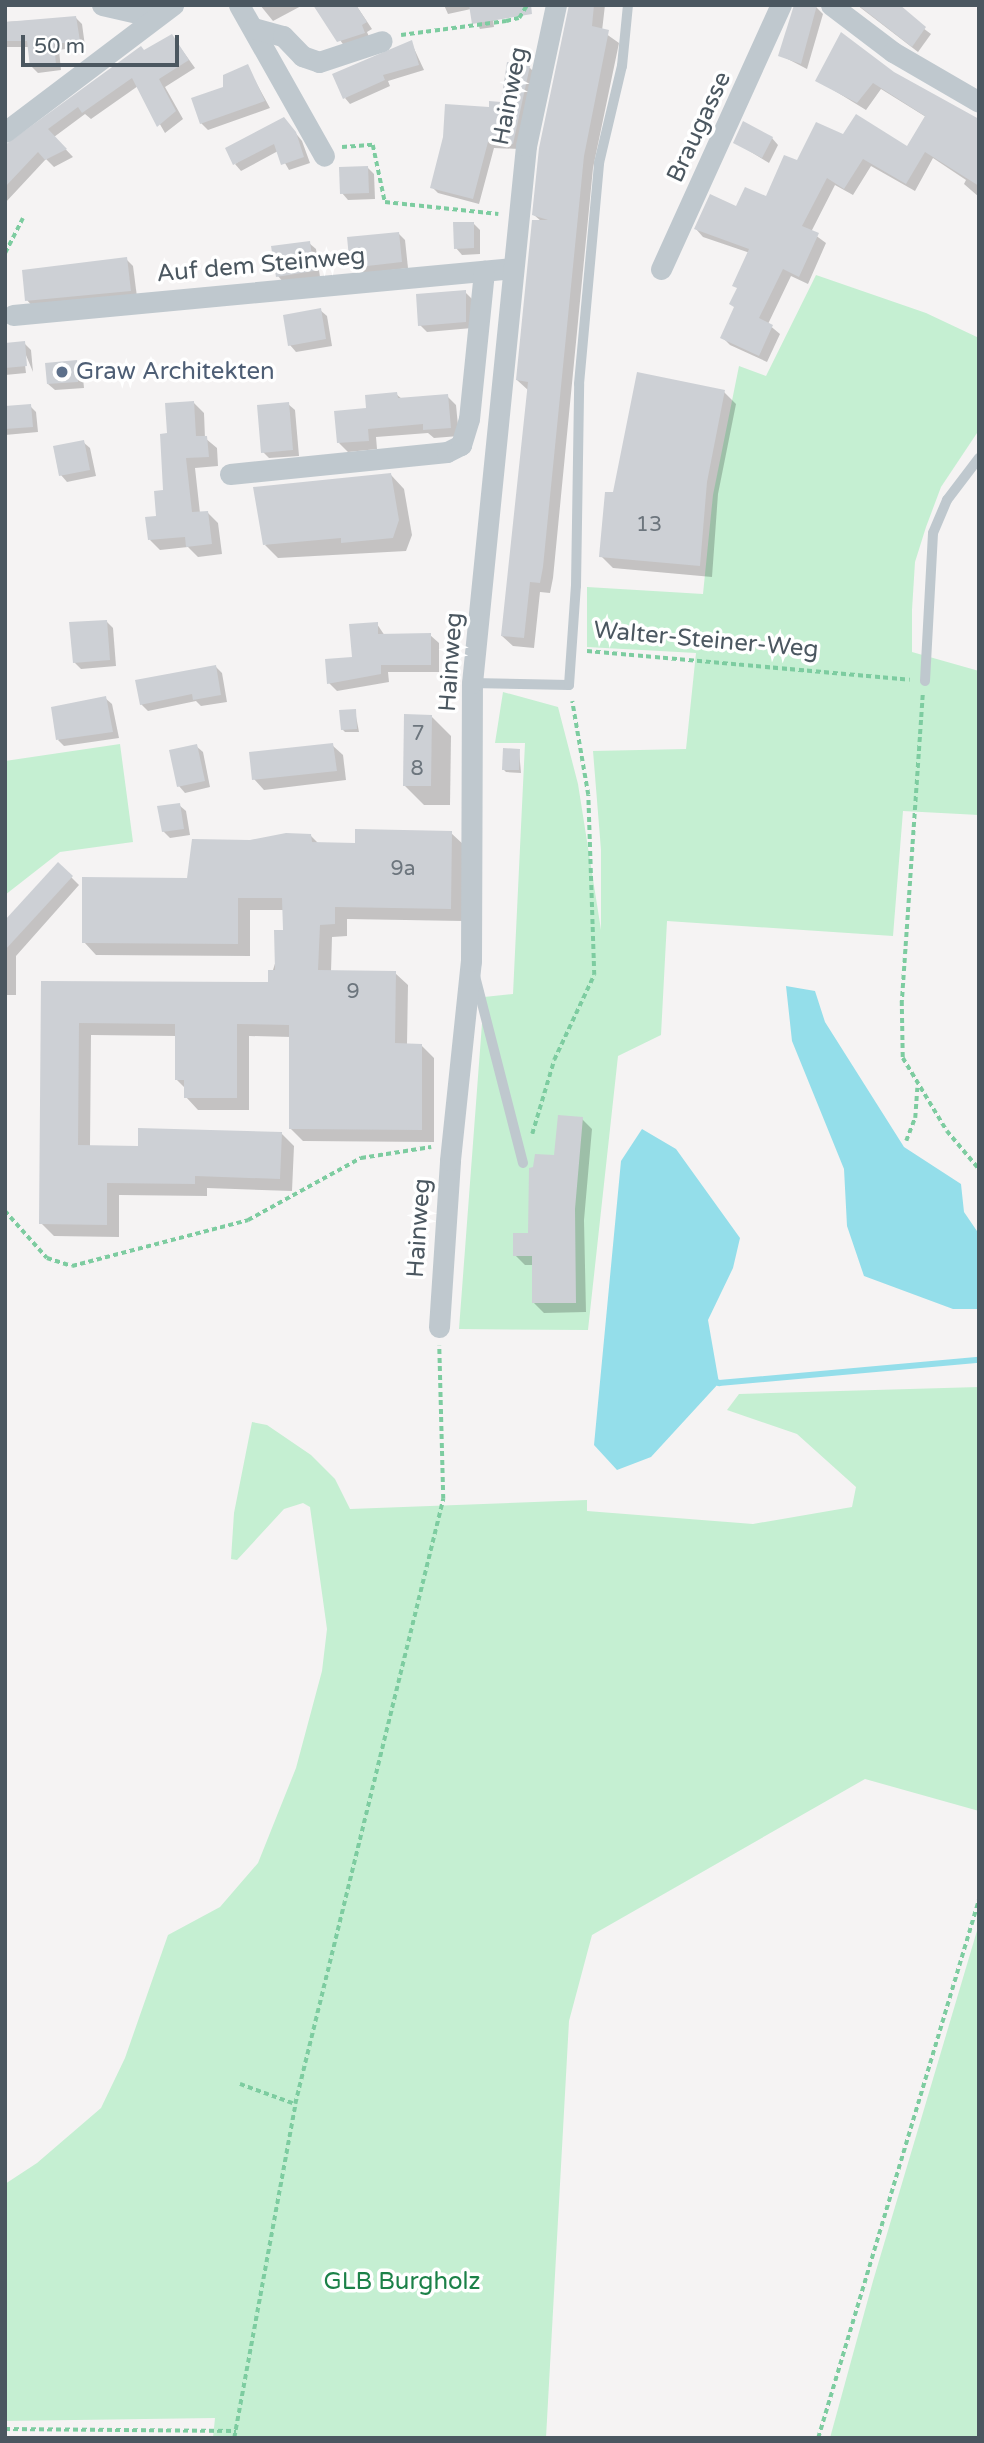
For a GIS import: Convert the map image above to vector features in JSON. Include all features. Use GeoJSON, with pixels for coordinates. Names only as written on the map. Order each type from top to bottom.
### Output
{"type":"FeatureCollection","features":[{"type":"Feature","properties":{"kind":"street"},"geometry":{"type":"LineString","coordinates":[[102,5],[164,11]]}},
{"type":"Feature","properties":{"kind":"street"},"geometry":{"type":"LineString","coordinates":[[239,5],[322,152]]}},
{"type":"Feature","properties":{"kind":"street","name":"Hainweg"},"geometry":{"type":"LineString","coordinates":[[439,1327],[452,1144],[471,961],[472,683],[526,146],[556,5]]}},
{"type":"Feature","properties":{"kind":"street","name":"Braugasse"},"geometry":{"type":"LineString","coordinates":[[661,269],[781,5]]}},
{"type":"Feature","properties":{"kind":"street"},"geometry":{"type":"LineString","coordinates":[[831,5],[893,52],[979,102]]}},
{"type":"Feature","properties":{"kind":"street"},"geometry":{"type":"LineString","coordinates":[[5,132],[164,11]]}},
{"type":"Feature","properties":{"kind":"street"},"geometry":{"type":"LineString","coordinates":[[253,28],[283,36],[302,56],[319,62],[382,41]]}},
{"type":"Feature","properties":{"kind":"street","name":"Auf dem Steinweg"},"geometry":{"type":"LineString","coordinates":[[13,315],[513,268]]}},
{"type":"Feature","properties":{"kind":"street"},"geometry":{"type":"LineString","coordinates":[[230,474],[447,452],[461,445],[469,419],[484,271]]}},
{"type":"Feature","properties":{"kind":"lane"},"geometry":{"type":"LineString","coordinates":[[572,651],[579,384],[599,163],[621,66],[628,5]]}},
{"type":"Feature","properties":{"kind":"lane"},"geometry":{"type":"LineString","coordinates":[[925,681],[933,533],[947,500],[979,458]]}},
{"type":"Feature","properties":{"kind":"lane","name":"Walter-Steiner-Weg"},"geometry":{"type":"LineString","coordinates":[[569,685],[572,651]]}},
{"type":"Feature","properties":{"kind":"lane"},"geometry":{"type":"LineString","coordinates":[[472,683],[569,685]]}},
{"type":"Feature","properties":{"kind":"lane"},"geometry":{"type":"LineString","coordinates":[[471,961],[523,1163]]}},
{"type":"Feature","properties":{"kind":"path"},"geometry":{"type":"LineString","coordinates":[[382,41],[421,30],[519,18],[527,5]]}},
{"type":"Feature","properties":{"kind":"path"},"geometry":{"type":"LineString","coordinates":[[322,152],[373,145],[385,202],[518,216]]}},
{"type":"Feature","properties":{"kind":"path"},"geometry":{"type":"LineString","coordinates":[[5,253],[23,218]]}},
{"type":"Feature","properties":{"kind":"path","name":"Walter-Steiner-Weg"},"geometry":{"type":"LineString","coordinates":[[572,651],[672,656],[925,681]]}},
{"type":"Feature","properties":{"kind":"path"},"geometry":{"type":"LineString","coordinates":[[925,681],[902,1001],[903,1058],[917,1086],[979,1169]]}},
{"type":"Feature","properties":{"kind":"path"},"geometry":{"type":"LineString","coordinates":[[523,1163],[554,1060],[594,975],[588,795],[569,685]]}},
{"type":"Feature","properties":{"kind":"path"},"geometry":{"type":"LineString","coordinates":[[906,1141],[915,1118],[917,1086]]}},
{"type":"Feature","properties":{"kind":"path"},"geometry":{"type":"LineString","coordinates":[[5,1211],[47,1258],[72,1266],[248,1220],[361,1158],[452,1144]]}},
{"type":"Feature","properties":{"kind":"path"},"geometry":{"type":"LineString","coordinates":[[234,2438],[295,2104],[443,1499],[439,1327]]}},
{"type":"Feature","properties":{"kind":"path"},"geometry":{"type":"LineString","coordinates":[[818,2438],[979,1899]]}},
{"type":"Feature","properties":{"kind":"path"},"geometry":{"type":"LineString","coordinates":[[240,2084],[295,2104]]}},
{"type":"Feature","properties":{"kind":"path"},"geometry":{"type":"LineString","coordinates":[[5,2429],[236,2431]]}},
{"type":"Feature","properties":{"kind":"green space"},"geometry":{"type":"Polygon","coordinates":[[[816,275],[926,313],[979,338],[979,430],[941,487],[915,562],[912,652],[979,671],[979,815],[903,811],[893,936],[667,921],[661,1035],[618,1056],[588,1330],[459,1329],[484,997],[513,994],[525,743],[495,743],[503,692],[558,707],[578,784],[601,930],[601,850],[593,751],[686,749],[696,653],[587,647],[587,587],[703,594],[713,495],[739,366],[766,376],[816,275]]]}},
{"type":"Feature","properties":{"kind":"green space"},"geometry":{"type":"Polygon","coordinates":[[[120,744],[133,842],[60,852],[5,895],[5,761],[120,744]]]}},
{"type":"Feature","properties":{"kind":"green space","name":"GLB Burgholz"},"geometry":{"type":"Polygon","coordinates":[[[979,1387],[979,1811],[865,1779],[592,1935],[569,2021],[546,2438],[213,2438],[215,2418],[5,2421],[5,2184],[37,2163],[101,2108],[125,2058],[168,1935],[220,1907],[258,1863],[296,1768],[322,1671],[327,1629],[310,1507],[303,1503],[284,1509],[237,1560],[231,1559],[234,1513],[252,1422],[267,1425],[311,1455],[335,1479],[350,1509],[587,1500],[587,1511],[753,1524],[852,1507],[856,1487],[797,1434],[727,1410],[739,1394],[979,1387]]]}},
{"type":"Feature","properties":{"kind":"green space"},"geometry":{"type":"Polygon","coordinates":[[[979,1924],[979,2438],[830,2438],[873,2281],[979,1924]]]}},
{"type":"Feature","properties":{"kind":"water"},"geometry":{"type":"Polygon","coordinates":[[[786,986],[815,991],[825,1022],[904,1147],[961,1184],[964,1212],[979,1234],[979,1309],[953,1309],[864,1276],[847,1226],[844,1169],[792,1041],[786,986]]]}},
{"type":"Feature","properties":{"kind":"water"},"geometry":{"type":"Polygon","coordinates":[[[642,1129],[676,1149],[740,1238],[733,1268],[708,1320],[719,1383],[651,1457],[617,1470],[594,1445],[621,1161],[642,1129]]]}},
{"type":"Feature","properties":{"kind":"building"},"geometry":{"type":"Polygon","coordinates":[[[313,5],[356,5],[367,22],[362,25],[365,33],[337,42],[313,5]]]}},
{"type":"Feature","properties":{"kind":"building"},"geometry":{"type":"Polygon","coordinates":[[[469,5],[531,5],[532,14],[472,24],[469,5]]]}},
{"type":"Feature","properties":{"kind":"building"},"geometry":{"type":"Polygon","coordinates":[[[569,5],[594,5],[592,26],[609,30],[584,156],[543,567],[540,583],[530,582],[524,638],[501,636],[528,382],[516,380],[532,220],[548,220],[532,215],[539,148],[569,5]]]}},
{"type":"Feature","properties":{"kind":"building"},"geometry":{"type":"Polygon","coordinates":[[[794,5],[817,5],[801,64],[778,56],[794,5]]]}},
{"type":"Feature","properties":{"kind":"building"},"geometry":{"type":"Polygon","coordinates":[[[858,5],[900,5],[926,27],[912,47],[858,5]]]}},
{"type":"Feature","properties":{"kind":"building"},"geometry":{"type":"Polygon","coordinates":[[[76,16],[80,41],[54,44],[56,64],[30,67],[27,41],[5,41],[5,22],[76,16]]]}},
{"type":"Feature","properties":{"kind":"building"},"geometry":{"type":"Polygon","coordinates":[[[841,32],[894,72],[979,119],[979,186],[925,152],[906,184],[863,159],[844,189],[827,178],[802,226],[819,233],[799,277],[783,269],[759,318],[773,325],[759,356],[720,338],[734,307],[729,304],[737,288],[732,286],[749,249],[694,229],[710,194],[736,206],[745,187],[766,196],[784,155],[797,160],[816,122],[843,134],[856,114],[907,146],[925,116],[873,83],[857,103],[815,81],[841,32]]]}},
{"type":"Feature","properties":{"kind":"building"},"geometry":{"type":"Polygon","coordinates":[[[172,34],[189,60],[159,79],[176,111],[157,127],[132,78],[82,113],[78,107],[48,129],[67,149],[45,160],[38,152],[5,187],[5,145],[141,46],[144,50],[172,34]]]}},
{"type":"Feature","properties":{"kind":"building"},"geometry":{"type":"Polygon","coordinates":[[[412,40],[419,65],[383,75],[385,80],[343,99],[332,74],[412,40]]]}},
{"type":"Feature","properties":{"kind":"building"},"geometry":{"type":"Polygon","coordinates":[[[507,62],[530,66],[513,144],[488,142],[473,199],[430,188],[443,137],[445,104],[489,107],[489,101],[501,102],[507,62]]]}},
{"type":"Feature","properties":{"kind":"building"},"geometry":{"type":"Polygon","coordinates":[[[248,64],[265,101],[200,124],[191,98],[223,87],[223,75],[248,64]]]}},
{"type":"Feature","properties":{"kind":"building"},"geometry":{"type":"Polygon","coordinates":[[[284,117],[296,132],[304,157],[281,165],[274,144],[233,165],[225,148],[284,117]]]}},
{"type":"Feature","properties":{"kind":"building"},"geometry":{"type":"Polygon","coordinates":[[[743,121],[773,137],[762,158],[733,143],[743,121]]]}},
{"type":"Feature","properties":{"kind":"building"},"geometry":{"type":"Polygon","coordinates":[[[368,166],[369,193],[340,194],[339,167],[368,166]]]}},
{"type":"Feature","properties":{"kind":"building"},"geometry":{"type":"Polygon","coordinates":[[[453,222],[474,222],[474,248],[454,249],[453,222]]]}},
{"type":"Feature","properties":{"kind":"building"},"geometry":{"type":"Polygon","coordinates":[[[399,232],[402,262],[350,268],[347,237],[399,232]]]}},
{"type":"Feature","properties":{"kind":"building"},"geometry":{"type":"Polygon","coordinates":[[[310,241],[314,271],[276,277],[271,246],[310,241]]]}},
{"type":"Feature","properties":{"kind":"building"},"geometry":{"type":"Polygon","coordinates":[[[127,257],[131,291],[25,301],[22,270],[127,257]]]}},
{"type":"Feature","properties":{"kind":"building"},"geometry":{"type":"Polygon","coordinates":[[[466,290],[466,322],[418,326],[416,294],[466,290]]]}},
{"type":"Feature","properties":{"kind":"building"},"geometry":{"type":"Polygon","coordinates":[[[321,308],[326,339],[288,346],[283,315],[321,308]]]}},
{"type":"Feature","properties":{"kind":"building"},"geometry":{"type":"Polygon","coordinates":[[[25,341],[27,366],[5,368],[5,343],[25,341]]]}},
{"type":"Feature","properties":{"kind":"building","name":"Graw Architekten"},"geometry":{"type":"Polygon","coordinates":[[[77,360],[78,382],[47,384],[45,363],[77,360]]]}},
{"type":"Feature","properties":{"kind":"building"},"geometry":{"type":"Polygon","coordinates":[[[637,372],[725,390],[707,482],[700,566],[599,557],[605,492],[613,492],[637,372]]]}},
{"type":"Feature","properties":{"kind":"building"},"geometry":{"type":"Polygon","coordinates":[[[397,392],[398,398],[448,394],[451,428],[423,430],[423,424],[368,429],[369,441],[337,443],[334,411],[366,408],[365,395],[397,392]]]}},
{"type":"Feature","properties":{"kind":"building"},"geometry":{"type":"Polygon","coordinates":[[[194,401],[196,436],[207,436],[209,457],[186,458],[192,512],[208,511],[212,544],[186,547],[185,537],[148,540],[145,517],[156,516],[154,491],[163,490],[160,434],[167,433],[165,403],[194,401]]]}},
{"type":"Feature","properties":{"kind":"building"},"geometry":{"type":"Polygon","coordinates":[[[289,402],[293,450],[261,453],[257,405],[289,402]]]}},
{"type":"Feature","properties":{"kind":"building"},"geometry":{"type":"Polygon","coordinates":[[[31,404],[33,427],[5,429],[5,406],[31,404]]]}},
{"type":"Feature","properties":{"kind":"building"},"geometry":{"type":"Polygon","coordinates":[[[84,440],[90,470],[59,476],[53,446],[84,440]]]}},
{"type":"Feature","properties":{"kind":"building"},"geometry":{"type":"Polygon","coordinates":[[[391,473],[399,520],[393,538],[341,543],[341,538],[263,545],[253,487],[391,473]]]}},
{"type":"Feature","properties":{"kind":"building"},"geometry":{"type":"Polygon","coordinates":[[[107,620],[110,660],[73,663],[69,622],[107,620]]]}},
{"type":"Feature","properties":{"kind":"building"},"geometry":{"type":"Polygon","coordinates":[[[378,622],[378,634],[431,633],[431,665],[381,665],[381,674],[327,684],[325,659],[352,657],[349,624],[378,622]]]}},
{"type":"Feature","properties":{"kind":"building"},"geometry":{"type":"Polygon","coordinates":[[[216,665],[221,695],[193,700],[192,694],[140,705],[135,680],[216,665]]]}},
{"type":"Feature","properties":{"kind":"building"},"geometry":{"type":"Polygon","coordinates":[[[106,696],[113,732],[56,740],[51,707],[106,696]]]}},
{"type":"Feature","properties":{"kind":"building"},"geometry":{"type":"Polygon","coordinates":[[[356,709],[357,729],[341,730],[339,710],[356,709]]]}},
{"type":"Feature","properties":{"kind":"building"},"geometry":{"type":"Polygon","coordinates":[[[404,714],[432,715],[431,786],[403,786],[404,714]]]}},
{"type":"Feature","properties":{"kind":"building"},"geometry":{"type":"Polygon","coordinates":[[[333,743],[337,771],[252,780],[249,752],[333,743]]]}},
{"type":"Feature","properties":{"kind":"building"},"geometry":{"type":"Polygon","coordinates":[[[197,744],[205,781],[177,787],[169,750],[197,744]]]}},
{"type":"Feature","properties":{"kind":"building"},"geometry":{"type":"Polygon","coordinates":[[[503,748],[520,749],[519,770],[502,770],[503,748]]]}},
{"type":"Feature","properties":{"kind":"building"},"geometry":{"type":"Polygon","coordinates":[[[180,803],[184,829],[162,832],[157,806],[180,803]]]}},
{"type":"Feature","properties":{"kind":"building"},"geometry":{"type":"Polygon","coordinates":[[[355,829],[452,831],[451,909],[335,907],[335,924],[320,925],[318,970],[396,971],[395,1043],[422,1044],[422,1130],[289,1129],[289,1025],[237,1024],[237,1098],[184,1098],[184,1080],[175,1080],[175,1024],[79,1023],[78,1145],[138,1146],[138,1128],[282,1132],[280,1179],[195,1176],[195,1184],[107,1183],[107,1225],[39,1224],[41,981],[268,982],[268,970],[275,970],[274,930],[283,930],[282,898],[238,898],[238,944],[82,943],[82,877],[187,878],[192,839],[250,840],[286,833],[311,834],[312,842],[355,843],[355,829]]]}},
{"type":"Feature","properties":{"kind":"building"},"geometry":{"type":"Polygon","coordinates":[[[58,862],[73,876],[5,950],[5,920],[58,862]]]}},
{"type":"Feature","properties":{"kind":"building"},"geometry":{"type":"Polygon","coordinates":[[[558,1115],[583,1117],[575,1209],[576,1303],[532,1303],[532,1256],[513,1256],[513,1233],[528,1233],[529,1168],[533,1167],[535,1154],[554,1155],[558,1115]]]}},
{"type":"Feature","properties":{"kind":"waterway"},"geometry":{"type":"LineString","coordinates":[[712,1380],[719,1383],[979,1360]]}},
{"type":"Feature","properties":{"kind":"place","name":"Graw Architekten"},"geometry":{"type":"Point","coordinates":[62,372]}}]}
